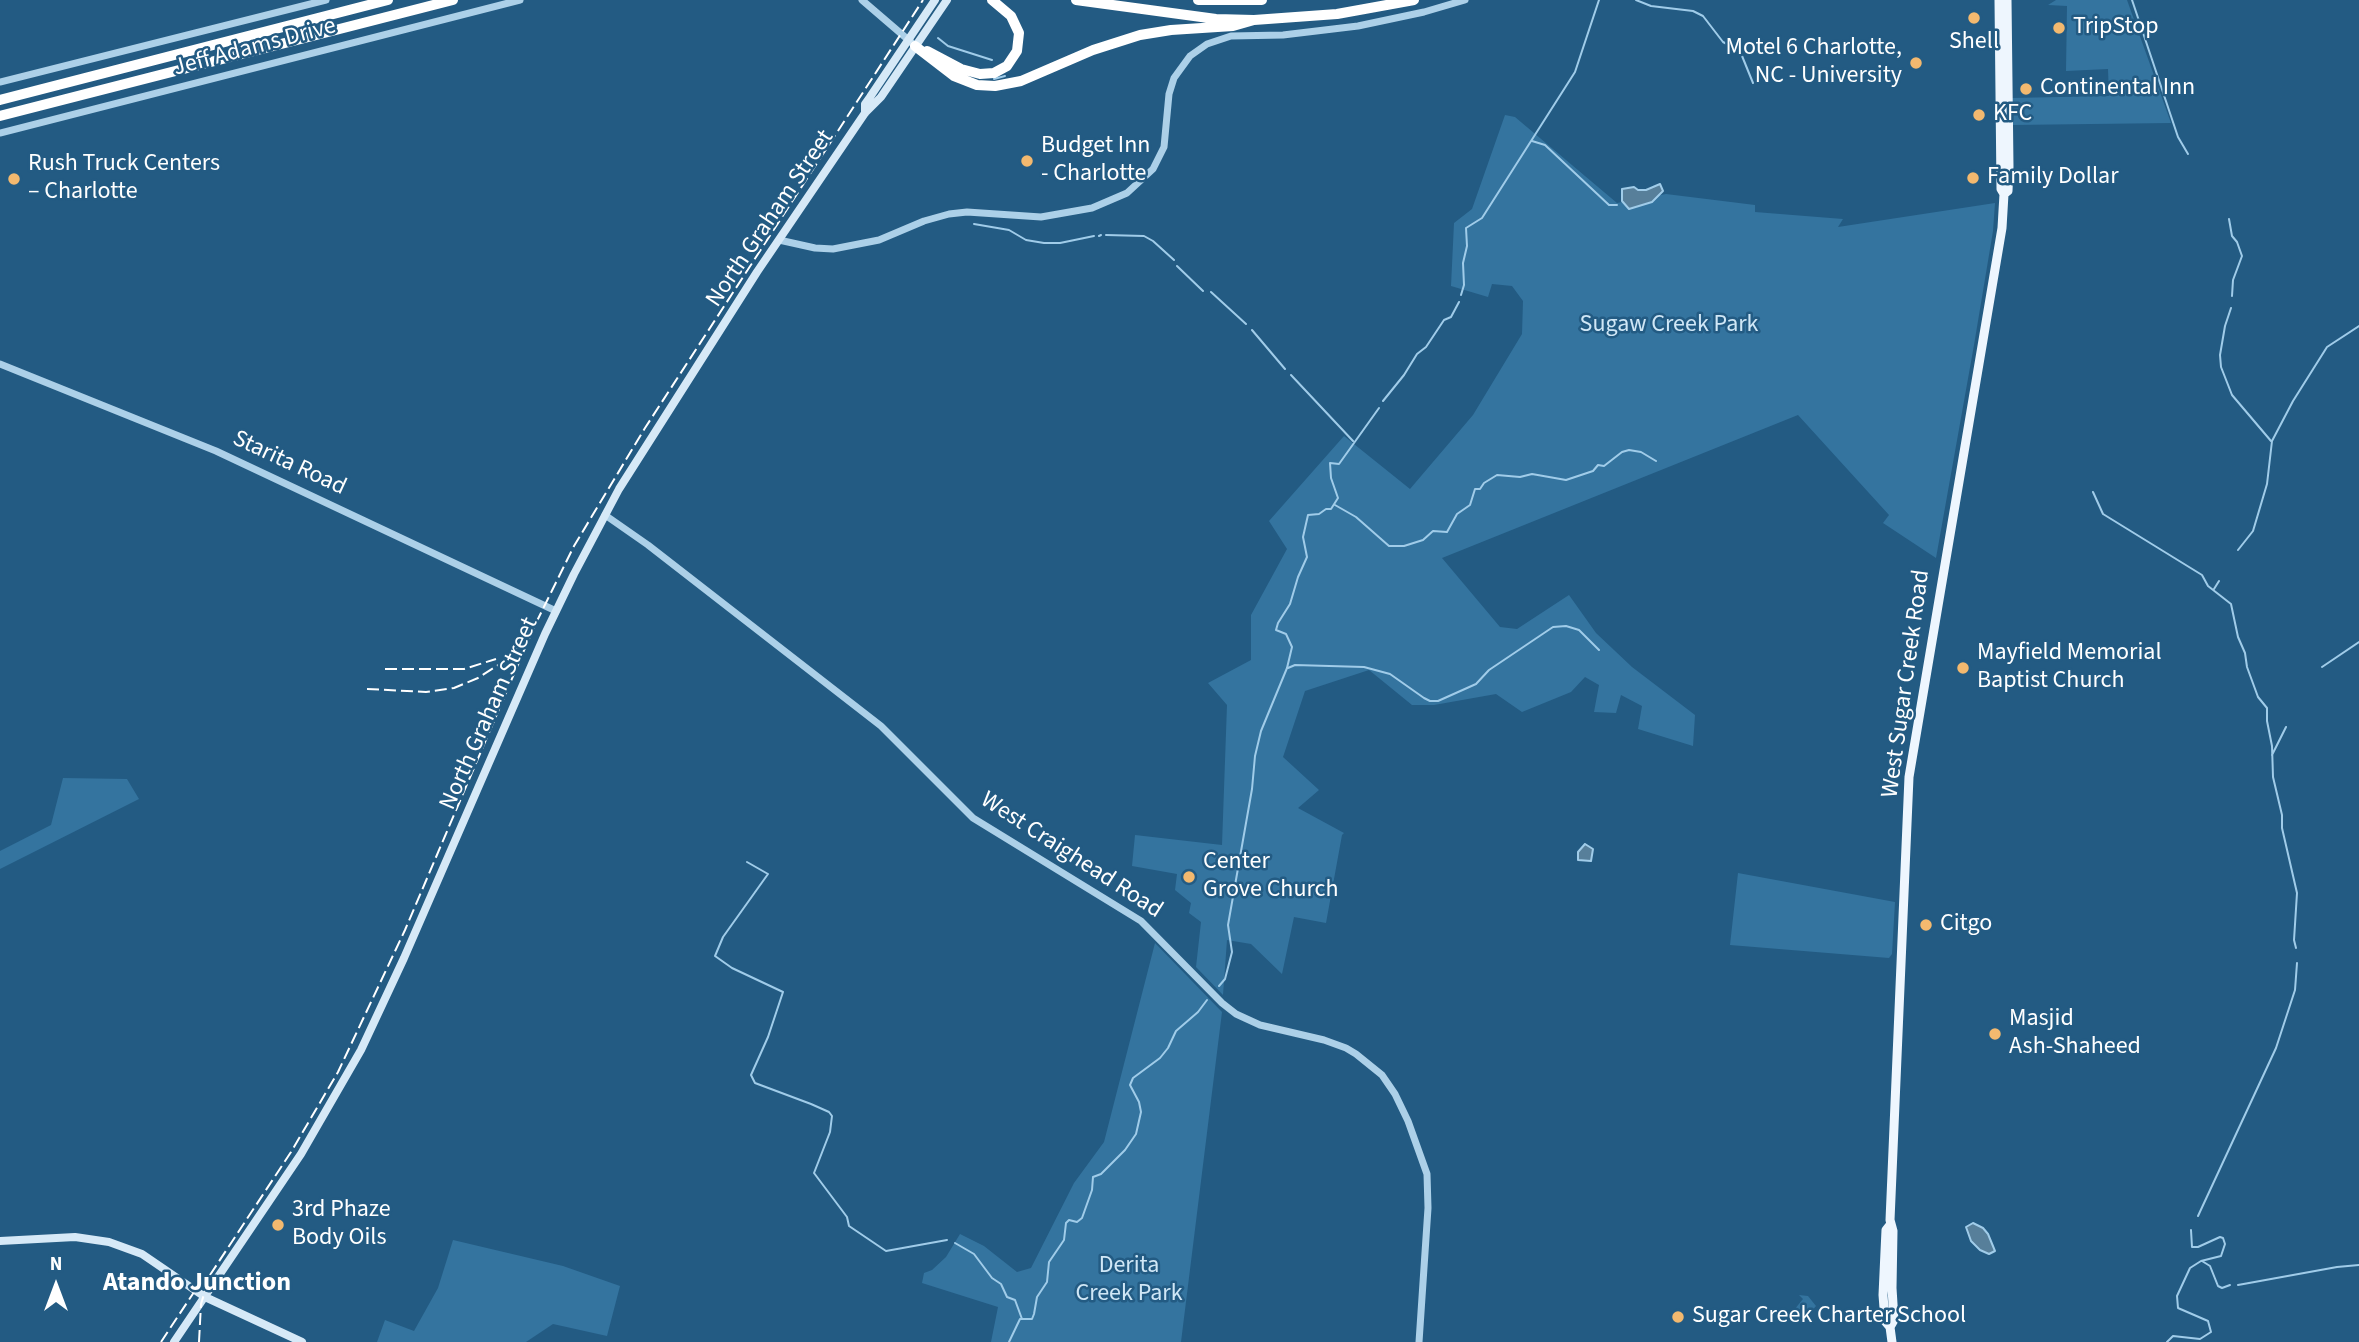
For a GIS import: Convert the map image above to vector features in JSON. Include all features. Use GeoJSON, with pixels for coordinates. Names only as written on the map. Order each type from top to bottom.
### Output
{"type":"FeatureCollection","features":[{"type":"Feature","properties":{"kind":"highway"},"geometry":{"type":"LineString","coordinates":[[0,100],[388,0]]}},
{"type":"Feature","properties":{"kind":"highway"},"geometry":{"type":"LineString","coordinates":[[0,116],[453,0]]}},
{"type":"Feature","properties":{"kind":"highway"},"geometry":{"type":"LineString","coordinates":[[911,43],[970,72],[984,74],[1001,70],[1012,61],[1017,51],[1019,33],[1011,16],[992,0]]}},
{"type":"Feature","properties":{"kind":"highway"},"geometry":{"type":"LineString","coordinates":[[1076,0],[1216,19],[1254,20],[1337,14],[1414,0]]}},
{"type":"Feature","properties":{"kind":"highway"},"geometry":{"type":"LineString","coordinates":[[1198,0],[1262,0]]}},
{"type":"Feature","properties":{"kind":"highway"},"geometry":{"type":"LineString","coordinates":[[911,43],[954,76],[977,85],[995,86],[1021,81],[1093,50],[1140,35],[1233,26],[1254,20]]}},
{"type":"Feature","properties":{"kind":"main road","name":"West Sugar Creek Road"},"geometry":{"type":"LineString","coordinates":[[1892,1342],[1890,1327],[1894,1320],[1893,1231],[1890,1225],[1911,759],[2002,232],[2004,194],[2001,189],[1999,0]]}},
{"type":"Feature","properties":{"kind":"main road","name":"West Sugar Creek Road"},"geometry":{"type":"LineString","coordinates":[[2004,194],[2008,191],[2007,0]]}},
{"type":"Feature","properties":{"kind":"main road","name":"North Graham Street"},"geometry":{"type":"LineString","coordinates":[[174,1342],[301,1154],[361,1050],[556,611],[605,515],[690,374],[865,113],[881,97],[935,1]]}},
{"type":"Feature","properties":{"kind":"main road","name":"North Graham Street"},"geometry":{"type":"LineString","coordinates":[[911,43],[946,2]]}},
{"type":"Feature","properties":{"kind":"main road"},"geometry":{"type":"LineString","coordinates":[[0,1241],[75,1237],[109,1242],[142,1254],[205,1297],[302,1342]]}},
{"type":"Feature","properties":{"kind":"street"},"geometry":{"type":"LineString","coordinates":[[0,82],[326,0]]}},
{"type":"Feature","properties":{"kind":"street","name":"Jeff Adams Drive"},"geometry":{"type":"LineString","coordinates":[[0,133],[520,0]]}},
{"type":"Feature","properties":{"kind":"street"},"geometry":{"type":"LineString","coordinates":[[862,0],[911,43]]}},
{"type":"Feature","properties":{"kind":"street"},"geometry":{"type":"LineString","coordinates":[[779,240],[833,249],[879,240],[924,221],[949,214],[967,212],[1041,217],[1092,208],[1127,193],[1153,169],[1164,147],[1168,94],[1174,78],[1190,56],[1208,44],[1231,36],[1283,35],[1357,26],[1465,0]]}},
{"type":"Feature","properties":{"kind":"street","name":"Starita Road"},"geometry":{"type":"LineString","coordinates":[[0,364],[216,451],[556,611]]}},
{"type":"Feature","properties":{"kind":"street","name":"West Craighead Road"},"geometry":{"type":"LineString","coordinates":[[605,515],[648,545],[881,726],[973,818],[1141,921],[1236,1014],[1261,1025],[1339,1045],[1373,1067],[1395,1094],[1418,1143],[1427,1174],[1428,1208],[1419,1342]]}},
{"type":"Feature","properties":{"kind":"green space"},"geometry":{"type":"Polygon","coordinates":[[[2056,0],[2127,0],[2171,123],[2012,125],[2011,98],[2109,96],[2108,69],[2066,71],[2067,6],[2048,5],[2056,0]]]}},
{"type":"Feature","properties":{"kind":"green space","name":"Sugaw Creek Park"},"geometry":{"type":"Polygon","coordinates":[[[1505,115],[1515,117],[1617,203],[1666,194],[1755,205],[1755,212],[1843,219],[1838,227],[1995,203],[1993,231],[1936,558],[1883,523],[1889,515],[1798,415],[1442,558],[1500,627],[1517,629],[1569,595],[1596,633],[1632,667],[1695,715],[1693,746],[1638,729],[1642,706],[1621,695],[1616,713],[1594,712],[1599,685],[1585,677],[1571,692],[1522,712],[1496,694],[1434,705],[1412,705],[1369,670],[1305,691],[1283,757],[1319,790],[1298,808],[1344,833],[1326,923],[1294,917],[1282,974],[1251,944],[1227,940],[1223,995],[1196,967],[1201,922],[1189,913],[1191,903],[1175,890],[1177,874],[1132,866],[1135,835],[1222,845],[1227,705],[1208,683],[1251,660],[1251,615],[1287,549],[1269,521],[1344,436],[1410,489],[1473,415],[1522,334],[1523,301],[1512,286],[1492,284],[1488,297],[1451,286],[1454,223],[1472,209],[1505,115]]]}},
{"type":"Feature","properties":{"kind":"green space"},"geometry":{"type":"Polygon","coordinates":[[[63,778],[127,779],[139,799],[0,869],[0,851],[51,825],[63,778]]]}},
{"type":"Feature","properties":{"kind":"green space"},"geometry":{"type":"Polygon","coordinates":[[[1738,873],[1895,902],[1892,954],[1889,958],[1730,945],[1738,873]]]}},
{"type":"Feature","properties":{"kind":"green space","name":"Derita Creek Park"},"geometry":{"type":"Polygon","coordinates":[[[1155,943],[1222,1012],[1181,1342],[991,1342],[998,1307],[922,1283],[924,1273],[932,1270],[946,1257],[960,1234],[984,1246],[1017,1272],[1031,1268],[1074,1183],[1104,1142],[1155,943]]]}},
{"type":"Feature","properties":{"kind":"green space"},"geometry":{"type":"Polygon","coordinates":[[[453,1240],[563,1266],[620,1286],[607,1336],[553,1324],[526,1342],[377,1342],[385,1320],[414,1331],[438,1288],[453,1240]]]}},
{"type":"Feature","properties":{"kind":"green space"},"geometry":{"type":"Polygon","coordinates":[[[1799,1295],[1808,1296],[1816,1306],[1805,1319],[1794,1310],[1803,1299],[1799,1295]]]}},
{"type":"Feature","properties":{"kind":"shaded area"},"geometry":{"type":"Polygon","coordinates":[[[1660,184],[1663,191],[1652,202],[1629,209],[1622,201],[1622,189],[1634,187],[1646,190],[1660,184]]]}},
{"type":"Feature","properties":{"kind":"shaded area"},"geometry":{"type":"Polygon","coordinates":[[[1585,844],[1593,849],[1591,861],[1578,860],[1578,852],[1585,844]]]}},
{"type":"Feature","properties":{"kind":"shaded area"},"geometry":{"type":"Polygon","coordinates":[[[1973,1223],[1988,1234],[1995,1251],[1989,1254],[1971,1241],[1966,1227],[1973,1223]]]}},
{"type":"Feature","properties":{"kind":"waterway"},"geometry":{"type":"LineString","coordinates":[[1461,295],[1467,246],[1466,228],[1482,218],[1575,72],[1599,0]]}},
{"type":"Feature","properties":{"kind":"waterway"},"geometry":{"type":"LineString","coordinates":[[1636,0],[1651,6],[1693,11],[1703,16],[1723,42],[1740,51],[1753,83]]}},
{"type":"Feature","properties":{"kind":"waterway"},"geometry":{"type":"LineString","coordinates":[[2132,0],[2178,137],[2188,154]]}},
{"type":"Feature","properties":{"kind":"waterway"},"geometry":{"type":"LineString","coordinates":[[938,38],[948,46],[992,60]]}},
{"type":"Feature","properties":{"kind":"waterway"},"geometry":{"type":"LineString","coordinates":[[994,79],[1005,76]]}},
{"type":"Feature","properties":{"kind":"waterway"},"geometry":{"type":"LineString","coordinates":[[1532,141],[1545,145],[1609,205],[1617,205]]}},
{"type":"Feature","properties":{"kind":"waterway"},"geometry":{"type":"LineString","coordinates":[[2229,219],[2232,236],[2242,256],[2233,280],[2232,296]]}},
{"type":"Feature","properties":{"kind":"waterway"},"geometry":{"type":"LineString","coordinates":[[974,224],[1009,230],[1026,240],[1044,243],[1060,243],[1094,236]]}},
{"type":"Feature","properties":{"kind":"waterway"},"geometry":{"type":"LineString","coordinates":[[1106,235],[1144,236],[1174,260]]}},
{"type":"Feature","properties":{"kind":"waterway"},"geometry":{"type":"LineString","coordinates":[[1177,266],[1203,291]]}},
{"type":"Feature","properties":{"kind":"waterway"},"geometry":{"type":"LineString","coordinates":[[1211,292],[1246,324]]}},
{"type":"Feature","properties":{"kind":"waterway"},"geometry":{"type":"LineString","coordinates":[[1383,401],[1444,320],[1451,317],[1459,302]]}},
{"type":"Feature","properties":{"kind":"waterway"},"geometry":{"type":"LineString","coordinates":[[2231,308],[2220,355],[2221,367],[2232,395],[2271,441]]}},
{"type":"Feature","properties":{"kind":"waterway"},"geometry":{"type":"LineString","coordinates":[[2238,550],[2253,531],[2267,484],[2272,441],[2293,401],[2327,347],[2359,326]]}},
{"type":"Feature","properties":{"kind":"waterway"},"geometry":{"type":"LineString","coordinates":[[1252,330],[1285,369]]}},
{"type":"Feature","properties":{"kind":"waterway"},"geometry":{"type":"LineString","coordinates":[[1291,375],[1353,441]]}},
{"type":"Feature","properties":{"kind":"waterway"},"geometry":{"type":"LineString","coordinates":[[1219,986],[1225,979],[1232,952],[1228,925],[1252,789],[1255,756],[1261,731],[1287,668],[1292,647],[1286,634],[1276,630],[1290,604],[1307,557],[1303,537],[1308,515],[1331,509],[1338,498],[1331,478],[1330,463],[1339,464],[1379,408]]}},
{"type":"Feature","properties":{"kind":"waterway"},"geometry":{"type":"LineString","coordinates":[[1335,505],[1356,517],[1389,546],[1404,546],[1423,540],[1433,531],[1447,532],[1457,514],[1470,505],[1475,489],[1480,489],[1497,475],[1520,477],[1532,474],[1566,480],[1593,471],[1598,465],[1604,466],[1629,450],[1641,452],[1656,461]]}},
{"type":"Feature","properties":{"kind":"waterway"},"geometry":{"type":"LineString","coordinates":[[2093,492],[2103,514],[2202,575],[2208,586],[2231,604],[2247,667],[2258,697],[2267,708],[2273,777],[2297,893],[2294,940],[2296,948]]}},
{"type":"Feature","properties":{"kind":"waterway"},"geometry":{"type":"LineString","coordinates":[[2214,589],[2219,581]]}},
{"type":"Feature","properties":{"kind":"waterway"},"geometry":{"type":"LineString","coordinates":[[1288,668],[1295,665],[1364,667],[1390,674],[1424,698],[1438,701],[1476,684],[1489,670],[1553,627],[1566,626],[1579,630],[1599,650]]}},
{"type":"Feature","properties":{"kind":"waterway"},"geometry":{"type":"LineString","coordinates":[[2322,667],[2359,642]]}},
{"type":"Feature","properties":{"kind":"waterway"},"geometry":{"type":"LineString","coordinates":[[2272,755],[2286,727]]}},
{"type":"Feature","properties":{"kind":"waterway"},"geometry":{"type":"LineString","coordinates":[[747,862],[768,874],[723,937],[715,956],[732,968],[783,992],[768,1037],[751,1075],[755,1083],[811,1104],[832,1116],[830,1132],[814,1173],[847,1217],[849,1226],[886,1251],[947,1240]]}},
{"type":"Feature","properties":{"kind":"waterway"},"geometry":{"type":"LineString","coordinates":[[2198,1216],[2276,1048],[2295,990],[2297,963]]}},
{"type":"Feature","properties":{"kind":"waterway"},"geometry":{"type":"LineString","coordinates":[[1009,1342],[1020,1319],[1032,1319],[1037,1297],[1047,1282],[1049,1262],[1064,1240],[1066,1223],[1069,1220],[1077,1222],[1082,1218],[1092,1190],[1093,1177],[1101,1174],[1125,1150],[1136,1134],[1141,1112],[1130,1085],[1133,1078],[1160,1058],[1176,1031],[1198,1012],[1207,1000]]}},
{"type":"Feature","properties":{"kind":"waterway"},"geometry":{"type":"LineString","coordinates":[[2167,1342],[2173,1336],[2200,1339],[2211,1332],[2208,1321],[2178,1308],[2177,1296],[2190,1268],[2201,1261],[2221,1256],[2225,1244],[2220,1237],[2192,1247],[2191,1230]]}},
{"type":"Feature","properties":{"kind":"waterway"},"geometry":{"type":"LineString","coordinates":[[955,1243],[974,1254],[992,1278],[1001,1284],[1007,1297],[1015,1300],[1022,1319]]}},
{"type":"Feature","properties":{"kind":"waterway"},"geometry":{"type":"LineString","coordinates":[[2202,1261],[2210,1266],[2218,1286],[2222,1288],[2230,1285]]}},
{"type":"Feature","properties":{"kind":"waterway"},"geometry":{"type":"LineString","coordinates":[[2238,1285],[2359,1265]]}},
{"type":"Feature","properties":{"kind":"railway"},"geometry":{"type":"LineString","coordinates":[[199,1342],[201,1304],[210,1275],[291,1152],[338,1072],[405,930],[534,627],[574,546],[645,428],[923,0]]}},
{"type":"Feature","properties":{"kind":"railway"},"geometry":{"type":"LineString","coordinates":[[367,689],[426,692],[454,688],[478,678],[506,660],[522,642]]}},
{"type":"Feature","properties":{"kind":"railway"},"geometry":{"type":"LineString","coordinates":[[385,669],[464,669],[496,659]]}},
{"type":"Feature","properties":{"kind":"railway"},"geometry":{"type":"LineString","coordinates":[[161,1342],[202,1280]]}},
{"type":"Feature","properties":{"kind":"place","name":"Shell"},"geometry":{"type":"Point","coordinates":[1974,18]}},
{"type":"Feature","properties":{"kind":"place","name":"TripStop"},"geometry":{"type":"Point","coordinates":[2059,28]}},
{"type":"Feature","properties":{"kind":"place","name":"Motel 6 Charlotte, NC - University"},"geometry":{"type":"Point","coordinates":[1916,63]}},
{"type":"Feature","properties":{"kind":"place","name":"Continental Inn"},"geometry":{"type":"Point","coordinates":[2026,89]}},
{"type":"Feature","properties":{"kind":"place","name":"KFC"},"geometry":{"type":"Point","coordinates":[1979,115]}},
{"type":"Feature","properties":{"kind":"place","name":"Budget Inn - Charlotte"},"geometry":{"type":"Point","coordinates":[1027,161]}},
{"type":"Feature","properties":{"kind":"place","name":"Family Dollar"},"geometry":{"type":"Point","coordinates":[1973,178]}},
{"type":"Feature","properties":{"kind":"place","name":"Rush Truck Centers – Charlotte"},"geometry":{"type":"Point","coordinates":[14,179]}},
{"type":"Feature","properties":{"kind":"place","name":"Mayfield Memorial Baptist Church"},"geometry":{"type":"Point","coordinates":[1963,668]}},
{"type":"Feature","properties":{"kind":"place","name":"Center Grove Church"},"geometry":{"type":"Point","coordinates":[1189,877]}},
{"type":"Feature","properties":{"kind":"place","name":"Citgo"},"geometry":{"type":"Point","coordinates":[1926,925]}},
{"type":"Feature","properties":{"kind":"place","name":"Masjid Ash-Shaheed"},"geometry":{"type":"Point","coordinates":[1995,1034]}},
{"type":"Feature","properties":{"kind":"place","name":"3rd Phaze Body Oils"},"geometry":{"type":"Point","coordinates":[278,1225]}},
{"type":"Feature","properties":{"kind":"place","name":"Sugar Creek Charter School"},"geometry":{"type":"Point","coordinates":[1678,1317]}},
{"type":"Feature","properties":{"kind":"district","name":"Atando Junction"},"geometry":{"type":"Point","coordinates":[197,1284]}}]}
